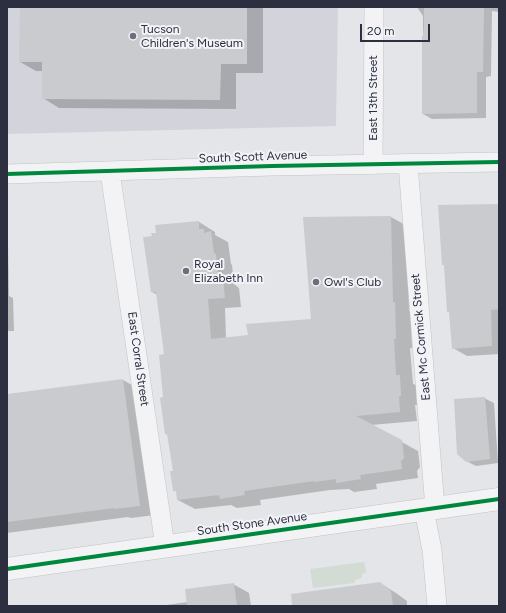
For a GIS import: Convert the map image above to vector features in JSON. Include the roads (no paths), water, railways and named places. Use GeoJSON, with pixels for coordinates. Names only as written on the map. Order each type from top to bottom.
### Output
{"type":"FeatureCollection","features":[{"type":"Feature","properties":{"kind":"street","name":"East 13th Street"},"geometry":{"type":"LineString","coordinates":[[373,165],[374,7]]}},
{"type":"Feature","properties":{"kind":"street","name":"South Scott Avenue"},"geometry":{"type":"LineString","coordinates":[[7,174],[272,166],[499,162]]}},
{"type":"Feature","properties":{"kind":"street","name":"East Mc Cormick Street"},"geometry":{"type":"LineString","coordinates":[[408,164],[432,550],[437,606]]}},
{"type":"Feature","properties":{"kind":"street","name":"East Corral Street"},"geometry":{"type":"LineString","coordinates":[[110,172],[165,546]]}},
{"type":"Feature","properties":{"kind":"street","name":"South Stone Avenue"},"geometry":{"type":"LineString","coordinates":[[7,569],[499,499]]}},
{"type":"Feature","properties":{"kind":"place","name":"Tucson Children's Museum"},"geometry":{"type":"Point","coordinates":[133,36]}},
{"type":"Feature","properties":{"kind":"place","name":"Royal Elizabeth Inn"},"geometry":{"type":"Point","coordinates":[186,271]}},
{"type":"Feature","properties":{"kind":"place","name":"Owl's Club"},"geometry":{"type":"Point","coordinates":[316,282]}}]}
